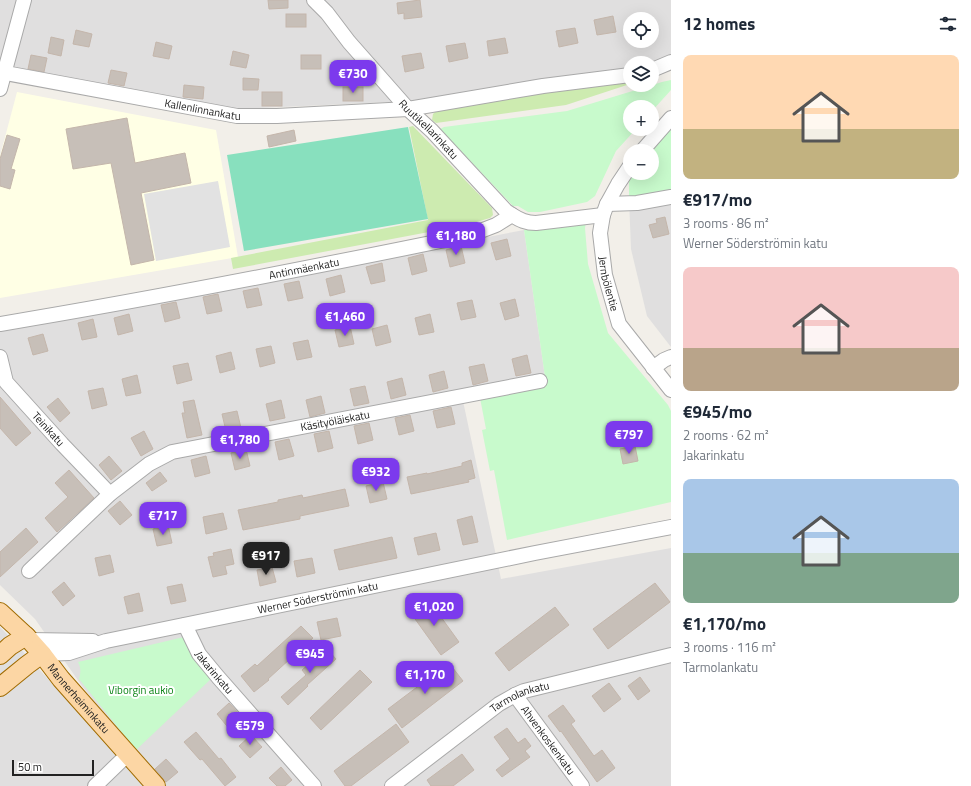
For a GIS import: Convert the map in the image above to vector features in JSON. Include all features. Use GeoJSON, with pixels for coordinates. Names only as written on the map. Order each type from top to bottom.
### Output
{"type":"FeatureCollection","features":[{"type":"Feature","properties":{"kind":"main road","name":"Mannerheiminkatu"},"geometry":{"type":"LineString","coordinates":[[0,612],[28,638],[66,685],[156,786]]}},
{"type":"Feature","properties":{"kind":"main road"},"geometry":{"type":"LineString","coordinates":[[0,655],[10,646],[28,638]]}},
{"type":"Feature","properties":{"kind":"main road"},"geometry":{"type":"LineString","coordinates":[[0,687],[27,664],[42,654]]}},
{"type":"Feature","properties":{"kind":"street"},"geometry":{"type":"LineString","coordinates":[[0,89],[2,72],[24,0]]}},
{"type":"Feature","properties":{"kind":"street","name":"Ruutikellarinkatu"},"geometry":{"type":"LineString","coordinates":[[314,0],[327,6],[349,42],[408,109],[432,131],[506,211],[512,215]]}},
{"type":"Feature","properties":{"kind":"street"},"geometry":{"type":"LineString","coordinates":[[659,67],[670,62]]}},
{"type":"Feature","properties":{"kind":"street","name":"Kallenlinnankatu"},"geometry":{"type":"LineString","coordinates":[[2,72],[237,116],[277,116],[408,109],[543,86],[623,76]]}},
{"type":"Feature","properties":{"kind":"street"},"geometry":{"type":"LineString","coordinates":[[648,144],[671,118]]}},
{"type":"Feature","properties":{"kind":"street","name":"Jernbölentie"},"geometry":{"type":"LineString","coordinates":[[623,176],[605,209],[600,233],[604,275],[619,324],[671,390]]}},
{"type":"Feature","properties":{"kind":"street"},"geometry":{"type":"LineString","coordinates":[[512,215],[527,223],[536,223],[671,197]]}},
{"type":"Feature","properties":{"kind":"street","name":"Antinmäenkatu"},"geometry":{"type":"LineString","coordinates":[[0,324],[226,284],[470,235],[496,225],[512,215]]}},
{"type":"Feature","properties":{"kind":"street"},"geometry":{"type":"LineString","coordinates":[[653,368],[671,357]]}},
{"type":"Feature","properties":{"kind":"street","name":"Teinikatu"},"geometry":{"type":"LineString","coordinates":[[0,358],[6,382],[110,494]]}},
{"type":"Feature","properties":{"kind":"street","name":"Käsityöläiskatu"},"geometry":{"type":"LineString","coordinates":[[29,571],[110,494],[149,464],[172,452],[540,381]]}},
{"type":"Feature","properties":{"kind":"street","name":"Werner Söderströmin katu"},"geometry":{"type":"LineString","coordinates":[[42,654],[69,653],[106,641],[535,553],[671,527]]}},
{"type":"Feature","properties":{"kind":"street","name":"Jakarinkatu"},"geometry":{"type":"LineString","coordinates":[[186,625],[199,654],[314,786]]}},
{"type":"Feature","properties":{"kind":"street","name":"Werner Söderströmin katu"},"geometry":{"type":"LineString","coordinates":[[28,638],[106,641]]}},
{"type":"Feature","properties":{"kind":"street","name":"Tarmolankatu"},"geometry":{"type":"LineString","coordinates":[[392,786],[499,704],[515,695],[524,691],[671,655]]}},
{"type":"Feature","properties":{"kind":"street","name":"Ahvenkoskenkatu"},"geometry":{"type":"LineString","coordinates":[[515,695],[582,786]]}},
{"type":"Feature","properties":{"kind":"street"},"geometry":{"type":"LineString","coordinates":[[95,786],[124,758]]}},
{"type":"Feature","properties":{"kind":"shaded area"},"geometry":{"type":"Polygon","coordinates":[[[0,0],[671,0],[671,67],[659,64],[659,56],[623,56],[623,73],[412,101],[235,109],[0,76],[0,0]]]}},
{"type":"Feature","properties":{"kind":"shaded area"},"geometry":{"type":"Polygon","coordinates":[[[17,92],[216,130],[238,257],[0,298],[0,156],[17,92]]]}},
{"type":"Feature","properties":{"kind":"shaded area"},"geometry":{"type":"Polygon","coordinates":[[[218,181],[230,247],[156,261],[144,194],[218,181]]]}},
{"type":"Feature","properties":{"kind":"shaded area"},"geometry":{"type":"Polygon","coordinates":[[[671,190],[671,347],[647,316],[631,249],[629,198],[671,190]]]}},
{"type":"Feature","properties":{"kind":"shaded area"},"geometry":{"type":"Polygon","coordinates":[[[524,230],[546,384],[463,401],[501,579],[671,548],[671,786],[165,786],[145,764],[82,686],[35,619],[0,585],[0,322],[17,327],[524,230]]]}},
{"type":"Feature","properties":{"kind":"shaded area"},"geometry":{"type":"Polygon","coordinates":[[[0,627],[3,630],[146,786],[0,786],[0,627]]]}},
{"type":"Feature","properties":{"kind":"green space"},"geometry":{"type":"Polygon","coordinates":[[[623,79],[623,86],[566,105],[436,123],[432,120],[433,114],[438,109],[623,79]]]}},
{"type":"Feature","properties":{"kind":"green space"},"geometry":{"type":"Polygon","coordinates":[[[671,80],[671,90],[659,103],[659,100],[623,100],[623,136],[630,136],[616,151],[595,196],[587,202],[540,212],[528,212],[518,206],[513,206],[440,129],[444,127],[567,111],[629,92],[659,92],[659,83],[671,80]]]}},
{"type":"Feature","properties":{"kind":"green space"},"geometry":{"type":"Polygon","coordinates":[[[671,125],[671,190],[629,198],[629,180],[659,180],[659,144],[654,144],[671,125]]]}},
{"type":"Feature","properties":{"kind":"green space"},"geometry":{"type":"Polygon","coordinates":[[[413,126],[492,208],[493,215],[490,218],[466,225],[233,269],[231,258],[428,220],[409,127],[413,126]]]}},
{"type":"Feature","properties":{"kind":"green space"},"geometry":{"type":"Polygon","coordinates":[[[408,127],[428,219],[244,251],[227,155],[408,127]]]}},
{"type":"Feature","properties":{"kind":"green space"},"geometry":{"type":"Polygon","coordinates":[[[586,222],[585,228],[588,264],[608,333],[668,405],[671,411],[671,502],[507,540],[494,470],[490,471],[482,430],[486,429],[480,398],[546,384],[524,230],[586,222]]]}},
{"type":"Feature","properties":{"kind":"green space","name":"Viborgin aukio"},"geometry":{"type":"Polygon","coordinates":[[[184,637],[212,678],[136,750],[79,679],[80,666],[78,662],[184,637]]]}},
{"type":"Feature","properties":{"kind":"building"},"geometry":{"type":"Polygon","coordinates":[[[268,0],[288,0],[288,8],[269,9],[268,0]]]}},
{"type":"Feature","properties":{"kind":"building"},"geometry":{"type":"Polygon","coordinates":[[[420,0],[422,17],[404,19],[404,13],[398,14],[397,3],[420,0]]]}},
{"type":"Feature","properties":{"kind":"building"},"geometry":{"type":"Polygon","coordinates":[[[286,14],[306,14],[306,27],[286,27],[286,14]]]}},
{"type":"Feature","properties":{"kind":"building"},"geometry":{"type":"Polygon","coordinates":[[[613,16],[616,32],[597,35],[594,20],[613,16]]]}},
{"type":"Feature","properties":{"kind":"building"},"geometry":{"type":"Polygon","coordinates":[[[575,28],[578,43],[559,47],[556,31],[575,28]]]}},
{"type":"Feature","properties":{"kind":"building"},"geometry":{"type":"Polygon","coordinates":[[[76,30],[92,34],[89,47],[73,44],[76,30]]]}},
{"type":"Feature","properties":{"kind":"building"},"geometry":{"type":"Polygon","coordinates":[[[51,37],[64,40],[61,56],[48,53],[51,37]]]}},
{"type":"Feature","properties":{"kind":"building"},"geometry":{"type":"Polygon","coordinates":[[[505,38],[508,53],[489,56],[487,41],[505,38]]]}},
{"type":"Feature","properties":{"kind":"building"},"geometry":{"type":"Polygon","coordinates":[[[156,42],[172,46],[169,59],[153,56],[156,42]]]}},
{"type":"Feature","properties":{"kind":"building"},"geometry":{"type":"Polygon","coordinates":[[[465,43],[468,58],[449,62],[446,46],[465,43]]]}},
{"type":"Feature","properties":{"kind":"building"},"geometry":{"type":"Polygon","coordinates":[[[233,51],[249,55],[246,68],[230,65],[233,51]]]}},
{"type":"Feature","properties":{"kind":"building"},"geometry":{"type":"Polygon","coordinates":[[[421,53],[424,68],[405,72],[402,56],[421,53]]]}},
{"type":"Feature","properties":{"kind":"building"},"geometry":{"type":"Polygon","coordinates":[[[31,55],[47,58],[44,72],[28,69],[31,55]]]}},
{"type":"Feature","properties":{"kind":"building"},"geometry":{"type":"Polygon","coordinates":[[[301,55],[321,55],[321,69],[301,69],[301,55]]]}},
{"type":"Feature","properties":{"kind":"building"},"geometry":{"type":"Polygon","coordinates":[[[111,70],[127,73],[124,86],[108,83],[111,70]]]}},
{"type":"Feature","properties":{"kind":"building"},"geometry":{"type":"Polygon","coordinates":[[[243,78],[259,79],[258,90],[243,90],[243,78]]]}},
{"type":"Feature","properties":{"kind":"building"},"geometry":{"type":"Polygon","coordinates":[[[184,85],[204,87],[203,99],[183,97],[184,85]]]}},
{"type":"Feature","properties":{"kind":"building"},"geometry":{"type":"Polygon","coordinates":[[[343,87],[363,87],[363,101],[343,101],[343,87]]]}},
{"type":"Feature","properties":{"kind":"building"},"geometry":{"type":"Polygon","coordinates":[[[262,92],[282,92],[282,106],[262,106],[262,92]]]}},
{"type":"Feature","properties":{"kind":"building"},"geometry":{"type":"Polygon","coordinates":[[[127,118],[135,163],[185,153],[191,183],[141,193],[154,260],[131,265],[111,163],[73,169],[66,129],[127,118]]]}},
{"type":"Feature","properties":{"kind":"building"},"geometry":{"type":"Polygon","coordinates":[[[294,130],[296,141],[269,147],[267,136],[294,130]]]}},
{"type":"Feature","properties":{"kind":"building"},"geometry":{"type":"Polygon","coordinates":[[[7,135],[20,139],[11,169],[15,170],[10,189],[0,186],[0,159],[7,135]]]}},
{"type":"Feature","properties":{"kind":"building"},"geometry":{"type":"Polygon","coordinates":[[[665,217],[669,234],[653,238],[649,225],[657,223],[656,219],[665,217]]]}},
{"type":"Feature","properties":{"kind":"building"},"geometry":{"type":"Polygon","coordinates":[[[507,239],[511,256],[496,260],[491,243],[507,239]]]}},
{"type":"Feature","properties":{"kind":"building"},"geometry":{"type":"Polygon","coordinates":[[[461,246],[465,263],[450,267],[446,250],[461,246]]]}},
{"type":"Feature","properties":{"kind":"building"},"geometry":{"type":"Polygon","coordinates":[[[423,254],[427,271],[412,275],[408,258],[423,254]]]}},
{"type":"Feature","properties":{"kind":"building"},"geometry":{"type":"Polygon","coordinates":[[[382,263],[385,281],[371,284],[366,267],[382,263]]]}},
{"type":"Feature","properties":{"kind":"building"},"geometry":{"type":"Polygon","coordinates":[[[341,275],[345,292],[330,296],[326,279],[341,275]]]}},
{"type":"Feature","properties":{"kind":"building"},"geometry":{"type":"Polygon","coordinates":[[[299,281],[303,298],[288,301],[284,284],[299,281]]]}},
{"type":"Feature","properties":{"kind":"building"},"geometry":{"type":"Polygon","coordinates":[[[258,288],[262,305],[247,308],[243,291],[258,288]]]}},
{"type":"Feature","properties":{"kind":"building"},"geometry":{"type":"Polygon","coordinates":[[[218,294],[222,311],[207,314],[203,297],[218,294]]]}},
{"type":"Feature","properties":{"kind":"building"},"geometry":{"type":"Polygon","coordinates":[[[515,299],[519,316],[505,320],[500,303],[515,299]]]}},
{"type":"Feature","properties":{"kind":"building"},"geometry":{"type":"Polygon","coordinates":[[[472,300],[476,317],[461,320],[457,303],[472,300]]]}},
{"type":"Feature","properties":{"kind":"building"},"geometry":{"type":"Polygon","coordinates":[[[176,302],[180,318],[165,322],[161,305],[176,302]]]}},
{"type":"Feature","properties":{"kind":"building"},"geometry":{"type":"Polygon","coordinates":[[[129,314],[133,331],[118,335],[114,318],[129,314]]]}},
{"type":"Feature","properties":{"kind":"building"},"geometry":{"type":"Polygon","coordinates":[[[430,314],[434,332],[419,335],[415,318],[430,314]]]}},
{"type":"Feature","properties":{"kind":"building"},"geometry":{"type":"Polygon","coordinates":[[[93,319],[97,337],[82,340],[78,323],[93,319]]]}},
{"type":"Feature","properties":{"kind":"building"},"geometry":{"type":"Polygon","coordinates":[[[387,325],[391,342],[376,346],[372,329],[387,325]]]}},
{"type":"Feature","properties":{"kind":"building"},"geometry":{"type":"Polygon","coordinates":[[[350,326],[354,344],[339,347],[335,330],[350,326]]]}},
{"type":"Feature","properties":{"kind":"building"},"geometry":{"type":"Polygon","coordinates":[[[43,334],[48,351],[33,355],[28,338],[43,334]]]}},
{"type":"Feature","properties":{"kind":"building"},"geometry":{"type":"Polygon","coordinates":[[[308,340],[312,357],[297,360],[293,343],[308,340]]]}},
{"type":"Feature","properties":{"kind":"building"},"geometry":{"type":"Polygon","coordinates":[[[271,346],[275,363],[260,367],[256,349],[271,346]]]}},
{"type":"Feature","properties":{"kind":"building"},"geometry":{"type":"Polygon","coordinates":[[[231,352],[235,369],[220,373],[216,356],[231,352]]]}},
{"type":"Feature","properties":{"kind":"building"},"geometry":{"type":"Polygon","coordinates":[[[527,355],[531,373],[516,376],[512,359],[527,355]]]}},
{"type":"Feature","properties":{"kind":"building"},"geometry":{"type":"Polygon","coordinates":[[[188,363],[192,380],[177,384],[173,366],[188,363]]]}},
{"type":"Feature","properties":{"kind":"building"},"geometry":{"type":"Polygon","coordinates":[[[484,364],[488,381],[473,385],[469,367],[484,364]]]}},
{"type":"Feature","properties":{"kind":"building"},"geometry":{"type":"Polygon","coordinates":[[[444,371],[448,388],[433,392],[429,375],[444,371]]]}},
{"type":"Feature","properties":{"kind":"building"},"geometry":{"type":"Polygon","coordinates":[[[137,375],[141,393],[126,396],[122,379],[137,375]]]}},
{"type":"Feature","properties":{"kind":"building"},"geometry":{"type":"Polygon","coordinates":[[[402,378],[406,395],[391,399],[387,382],[402,378]]]}},
{"type":"Feature","properties":{"kind":"building"},"geometry":{"type":"Polygon","coordinates":[[[365,386],[369,403],[354,406],[350,389],[365,386]]]}},
{"type":"Feature","properties":{"kind":"building"},"geometry":{"type":"Polygon","coordinates":[[[103,388],[107,405],[92,409],[88,391],[103,388]]]}},
{"type":"Feature","properties":{"kind":"building"},"geometry":{"type":"Polygon","coordinates":[[[321,396],[325,413],[310,417],[306,400],[321,396]]]}},
{"type":"Feature","properties":{"kind":"building"},"geometry":{"type":"Polygon","coordinates":[[[0,397],[31,433],[16,446],[0,428],[0,397]]]}},
{"type":"Feature","properties":{"kind":"building"},"geometry":{"type":"Polygon","coordinates":[[[58,398],[70,413],[60,422],[47,407],[58,398]]]}},
{"type":"Feature","properties":{"kind":"building"},"geometry":{"type":"Polygon","coordinates":[[[194,400],[202,435],[187,438],[182,413],[185,413],[183,402],[194,400]]]}},
{"type":"Feature","properties":{"kind":"building"},"geometry":{"type":"Polygon","coordinates":[[[281,400],[285,418],[270,421],[266,404],[281,400]]]}},
{"type":"Feature","properties":{"kind":"building"},"geometry":{"type":"Polygon","coordinates":[[[451,407],[455,424],[437,428],[433,411],[451,407]]]}},
{"type":"Feature","properties":{"kind":"building"},"geometry":{"type":"Polygon","coordinates":[[[237,411],[241,428],[226,431],[222,414],[237,411]]]}},
{"type":"Feature","properties":{"kind":"building"},"geometry":{"type":"Polygon","coordinates":[[[410,415],[414,431],[399,435],[395,418],[410,415]]]}},
{"type":"Feature","properties":{"kind":"building"},"geometry":{"type":"Polygon","coordinates":[[[369,423],[373,440],[358,444],[354,426],[369,423]]]}},
{"type":"Feature","properties":{"kind":"building"},"geometry":{"type":"Polygon","coordinates":[[[144,431],[153,449],[141,456],[131,438],[144,431]]]}},
{"type":"Feature","properties":{"kind":"building"},"geometry":{"type":"Polygon","coordinates":[[[329,431],[333,448],[318,452],[314,434],[329,431]]]}},
{"type":"Feature","properties":{"kind":"building"},"geometry":{"type":"Polygon","coordinates":[[[289,439],[294,456],[279,460],[275,442],[289,439]]]}},
{"type":"Feature","properties":{"kind":"building"},"geometry":{"type":"Polygon","coordinates":[[[635,446],[638,461],[623,464],[620,449],[635,446]]]}},
{"type":"Feature","properties":{"kind":"building"},"geometry":{"type":"Polygon","coordinates":[[[246,449],[250,466],[235,470],[231,453],[246,449]]]}},
{"type":"Feature","properties":{"kind":"building"},"geometry":{"type":"Polygon","coordinates":[[[109,456],[122,471],[111,480],[99,465],[109,456]]]}},
{"type":"Feature","properties":{"kind":"building"},"geometry":{"type":"Polygon","coordinates":[[[206,456],[210,473],[195,477],[191,460],[206,456]]]}},
{"type":"Feature","properties":{"kind":"building"},"geometry":{"type":"Polygon","coordinates":[[[471,460],[475,478],[468,480],[469,482],[411,494],[407,477],[462,466],[462,463],[471,460]]]}},
{"type":"Feature","properties":{"kind":"building"},"geometry":{"type":"Polygon","coordinates":[[[69,470],[94,498],[57,532],[45,518],[68,497],[55,483],[69,470]]]}},
{"type":"Feature","properties":{"kind":"building"},"geometry":{"type":"Polygon","coordinates":[[[160,472],[167,481],[152,491],[146,483],[160,472]]]}},
{"type":"Feature","properties":{"kind":"building"},"geometry":{"type":"Polygon","coordinates":[[[383,482],[387,499],[370,503],[366,486],[383,482]]]}},
{"type":"Feature","properties":{"kind":"building"},"geometry":{"type":"Polygon","coordinates":[[[345,489],[349,506],[300,516],[300,519],[243,530],[238,510],[278,502],[278,500],[302,495],[303,498],[345,489]]]}},
{"type":"Feature","properties":{"kind":"building"},"geometry":{"type":"Polygon","coordinates":[[[120,501],[132,515],[120,525],[108,511],[120,501]]]}},
{"type":"Feature","properties":{"kind":"building"},"geometry":{"type":"Polygon","coordinates":[[[223,513],[227,529],[206,534],[203,517],[223,513]]]}},
{"type":"Feature","properties":{"kind":"building"},"geometry":{"type":"Polygon","coordinates":[[[472,516],[478,542],[463,545],[457,520],[472,516]]]}},
{"type":"Feature","properties":{"kind":"building"},"geometry":{"type":"Polygon","coordinates":[[[168,525],[172,543],[157,546],[153,529],[168,525]]]}},
{"type":"Feature","properties":{"kind":"building"},"geometry":{"type":"Polygon","coordinates":[[[26,528],[38,542],[0,577],[0,552],[26,528]]]}},
{"type":"Feature","properties":{"kind":"building"},"geometry":{"type":"Polygon","coordinates":[[[436,533],[440,550],[418,555],[414,538],[436,533]]]}},
{"type":"Feature","properties":{"kind":"building"},"geometry":{"type":"Polygon","coordinates":[[[392,537],[397,558],[339,570],[334,550],[392,537]]]}},
{"type":"Feature","properties":{"kind":"building"},"geometry":{"type":"Polygon","coordinates":[[[231,549],[234,564],[225,566],[227,574],[213,577],[208,557],[214,556],[213,553],[231,549]]]}},
{"type":"Feature","properties":{"kind":"building"},"geometry":{"type":"Polygon","coordinates":[[[110,555],[114,572],[99,576],[95,558],[110,555]]]}},
{"type":"Feature","properties":{"kind":"building"},"geometry":{"type":"Polygon","coordinates":[[[312,558],[315,573],[297,577],[294,561],[312,558]]]}},
{"type":"Feature","properties":{"kind":"building"},"geometry":{"type":"Polygon","coordinates":[[[272,567],[276,582],[260,586],[257,570],[272,567]]]}},
{"type":"Feature","properties":{"kind":"building"},"geometry":{"type":"Polygon","coordinates":[[[64,582],[75,596],[63,606],[52,592],[64,582]]]}},
{"type":"Feature","properties":{"kind":"building"},"geometry":{"type":"Polygon","coordinates":[[[655,583],[670,602],[608,649],[593,629],[655,583]]]}},
{"type":"Feature","properties":{"kind":"building"},"geometry":{"type":"Polygon","coordinates":[[[182,584],[186,601],[171,604],[167,587],[182,584]]]}},
{"type":"Feature","properties":{"kind":"building"},"geometry":{"type":"Polygon","coordinates":[[[139,593],[143,611],[128,614],[124,597],[139,593]]]}},
{"type":"Feature","properties":{"kind":"building"},"geometry":{"type":"Polygon","coordinates":[[[428,599],[459,642],[441,655],[410,612],[428,599]]]}},
{"type":"Feature","properties":{"kind":"building"},"geometry":{"type":"Polygon","coordinates":[[[555,607],[569,625],[509,671],[495,653],[555,607]]]}},
{"type":"Feature","properties":{"kind":"building"},"geometry":{"type":"Polygon","coordinates":[[[337,618],[341,636],[321,640],[317,622],[337,618]]]}},
{"type":"Feature","properties":{"kind":"building"},"geometry":{"type":"Polygon","coordinates":[[[301,626],[313,638],[268,679],[269,680],[254,692],[241,676],[255,664],[257,666],[301,626]]]}},
{"type":"Feature","properties":{"kind":"building"},"geometry":{"type":"Polygon","coordinates":[[[321,642],[336,659],[307,685],[308,686],[288,705],[281,697],[306,675],[302,670],[323,652],[321,642]]]}},
{"type":"Feature","properties":{"kind":"building"},"geometry":{"type":"Polygon","coordinates":[[[449,663],[463,681],[402,728],[388,709],[449,663]]]}},
{"type":"Feature","properties":{"kind":"building"},"geometry":{"type":"Polygon","coordinates":[[[360,670],[372,682],[321,730],[310,718],[360,670]]]}},
{"type":"Feature","properties":{"kind":"building"},"geometry":{"type":"Polygon","coordinates":[[[640,677],[650,691],[638,700],[628,686],[640,677]]]}},
{"type":"Feature","properties":{"kind":"building"},"geometry":{"type":"Polygon","coordinates":[[[609,683],[621,699],[604,712],[592,696],[609,683]]]}},
{"type":"Feature","properties":{"kind":"building"},"geometry":{"type":"Polygon","coordinates":[[[229,703],[244,719],[231,731],[217,714],[229,703]]]}},
{"type":"Feature","properties":{"kind":"building"},"geometry":{"type":"Polygon","coordinates":[[[563,705],[575,721],[571,724],[594,756],[602,750],[615,768],[597,782],[561,731],[560,732],[548,716],[563,705]]]}},
{"type":"Feature","properties":{"kind":"building"},"geometry":{"type":"Polygon","coordinates":[[[396,724],[409,742],[351,786],[345,786],[334,771],[396,724]]]}},
{"type":"Feature","properties":{"kind":"building"},"geometry":{"type":"Polygon","coordinates":[[[507,728],[518,743],[525,738],[531,746],[525,751],[530,757],[502,777],[496,770],[510,759],[494,737],[507,728]]]}},
{"type":"Feature","properties":{"kind":"building"},"geometry":{"type":"Polygon","coordinates":[[[196,732],[219,759],[221,758],[236,777],[225,786],[202,759],[200,760],[184,742],[196,732]]]}},
{"type":"Feature","properties":{"kind":"building"},"geometry":{"type":"Polygon","coordinates":[[[251,735],[262,747],[250,758],[239,746],[251,735]]]}},
{"type":"Feature","properties":{"kind":"building"},"geometry":{"type":"Polygon","coordinates":[[[462,754],[474,770],[453,786],[431,786],[427,780],[462,754]]]}},
{"type":"Feature","properties":{"kind":"building"},"geometry":{"type":"Polygon","coordinates":[[[166,759],[178,772],[166,782],[155,769],[166,759]]]}},
{"type":"Feature","properties":{"kind":"building"},"geometry":{"type":"Polygon","coordinates":[[[281,767],[292,780],[285,786],[277,786],[269,778],[281,767]]]}}]}
